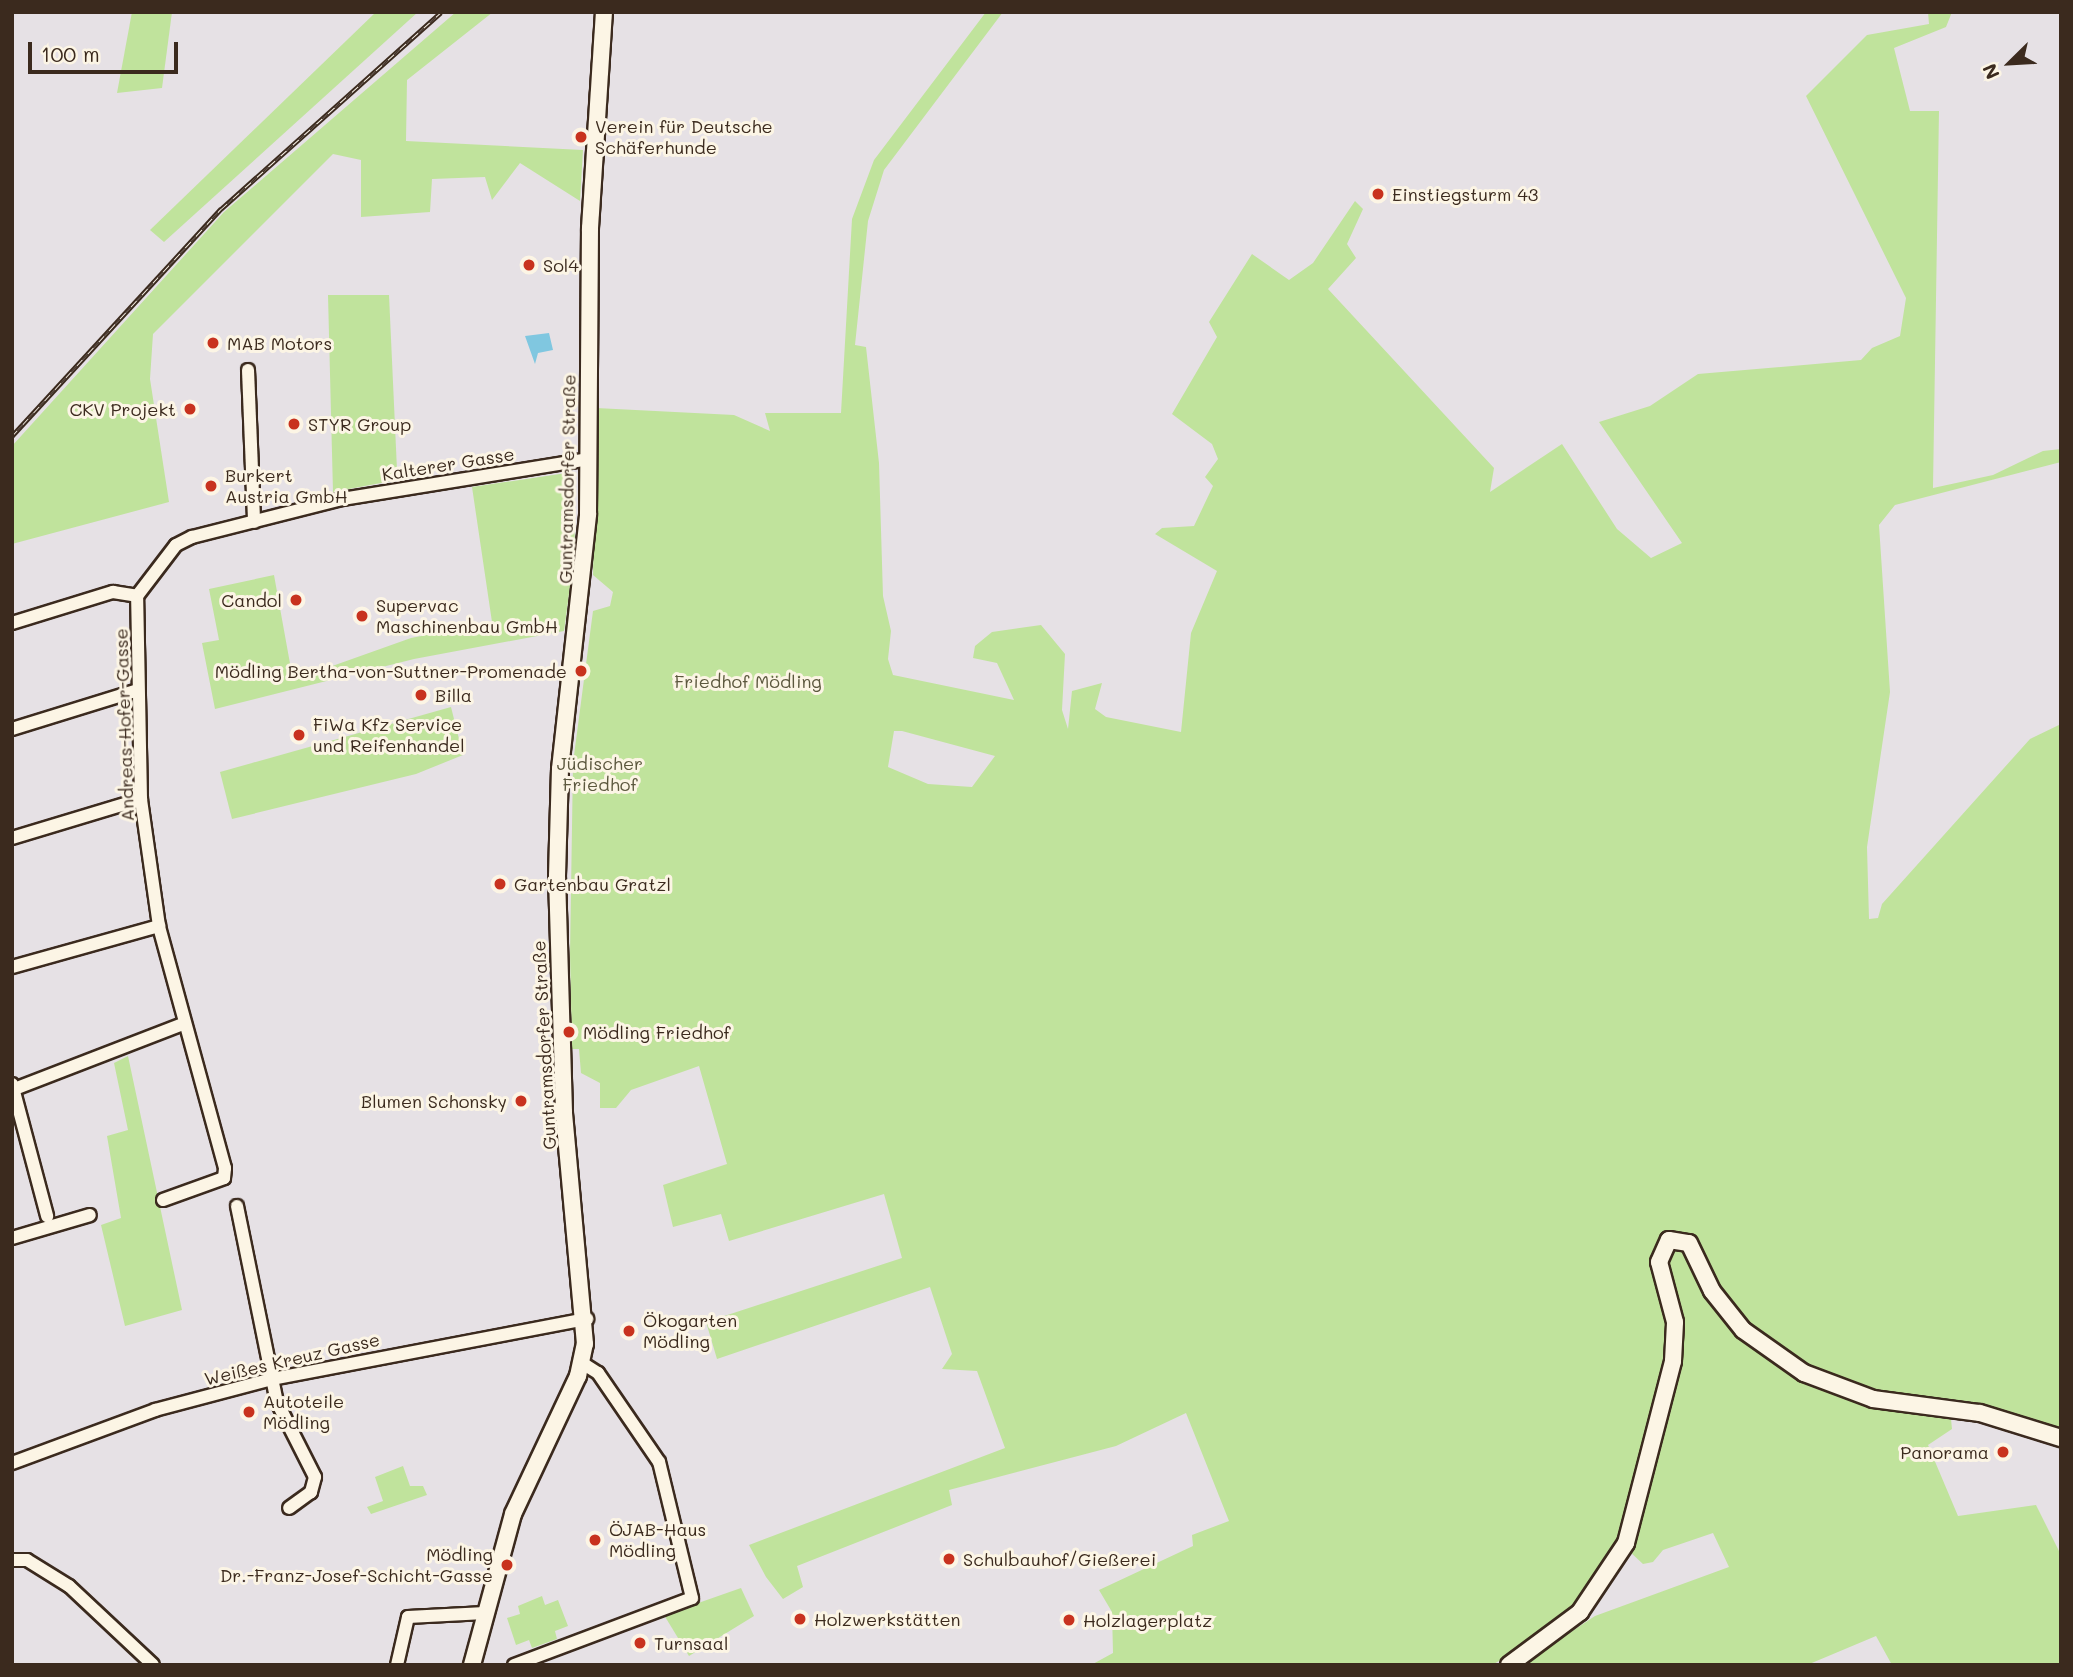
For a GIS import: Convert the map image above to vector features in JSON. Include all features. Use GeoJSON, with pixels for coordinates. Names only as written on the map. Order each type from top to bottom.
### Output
{"type":"FeatureCollection","features":[{"type":"Feature","properties":{"kind":"street","name":"Guntramsdorfer Straße"},"geometry":{"type":"LineString","coordinates":[[477,1663],[485,1613],[513,1514],[582,1363],[587,1319],[564,1112],[557,876],[559,769],[583,596],[590,228],[604,12]]}},
{"type":"Feature","properties":{"kind":"street"},"geometry":{"type":"LineString","coordinates":[[248,370],[254,522]]}},
{"type":"Feature","properties":{"kind":"street","name":"Kalterer Gasse"},"geometry":{"type":"LineString","coordinates":[[137,596],[176,545],[192,537],[342,499],[587,459]]}},
{"type":"Feature","properties":{"kind":"street"},"geometry":{"type":"LineString","coordinates":[[12,623],[113,592],[137,596]]}},
{"type":"Feature","properties":{"kind":"street","name":"Andreas-Hofer-Gasse"},"geometry":{"type":"LineString","coordinates":[[137,596],[141,799],[159,926],[224,1178],[163,1200]]}},
{"type":"Feature","properties":{"kind":"street"},"geometry":{"type":"LineString","coordinates":[[12,729],[138,690]]}},
{"type":"Feature","properties":{"kind":"street"},"geometry":{"type":"LineString","coordinates":[[12,838],[141,799]]}},
{"type":"Feature","properties":{"kind":"street"},"geometry":{"type":"LineString","coordinates":[[12,967],[159,926]]}},
{"type":"Feature","properties":{"kind":"street"},"geometry":{"type":"LineString","coordinates":[[47,1216],[13,1088],[183,1024]]}},
{"type":"Feature","properties":{"kind":"street"},"geometry":{"type":"LineString","coordinates":[[237,1206],[272,1379],[286,1429],[314,1477],[312,1492],[289,1508]]}},
{"type":"Feature","properties":{"kind":"street"},"geometry":{"type":"LineString","coordinates":[[12,1238],[90,1215]]}},
{"type":"Feature","properties":{"kind":"street"},"geometry":{"type":"LineString","coordinates":[[1509,1665],[1580,1612],[1626,1543],[1673,1361],[1675,1322],[1659,1262],[1669,1240],[1689,1243],[1712,1291],[1735,1321],[1804,1373],[1872,1399],[1980,1413],[2061,1438]]}},
{"type":"Feature","properties":{"kind":"street","name":"Weißes Kreuz Gasse"},"geometry":{"type":"LineString","coordinates":[[12,1463],[155,1410],[272,1379],[587,1319]]}},
{"type":"Feature","properties":{"kind":"street"},"geometry":{"type":"LineString","coordinates":[[514,1665],[692,1598],[659,1462],[598,1373],[582,1363]]}},
{"type":"Feature","properties":{"kind":"street"},"geometry":{"type":"LineString","coordinates":[[12,1560],[27,1560],[69,1586],[153,1665]]}},
{"type":"Feature","properties":{"kind":"street"},"geometry":{"type":"LineString","coordinates":[[397,1665],[408,1617],[485,1613]]}},
{"type":"Feature","properties":{"kind":"green space"},"geometry":{"type":"Polygon","coordinates":[[[132,12],[172,12],[162,88],[117,93],[132,12]]]}},
{"type":"Feature","properties":{"kind":"green space"},"geometry":{"type":"Polygon","coordinates":[[[376,12],[418,12],[164,242],[150,230],[376,12]]]}},
{"type":"Feature","properties":{"kind":"green space"},"geometry":{"type":"Polygon","coordinates":[[[456,12],[493,12],[407,80],[406,141],[583,150],[580,201],[520,163],[492,200],[485,177],[432,179],[430,212],[361,217],[361,160],[333,154],[153,334],[150,379],[169,502],[12,544],[12,446],[224,212],[456,12]]]}},
{"type":"Feature","properties":{"kind":"green space"},"geometry":{"type":"Polygon","coordinates":[[[986,12],[1003,12],[884,170],[868,221],[855,345],[866,347],[879,463],[883,596],[891,631],[888,659],[893,675],[1014,700],[997,663],[973,658],[975,646],[992,632],[1041,625],[1065,654],[1062,710],[1068,729],[1072,691],[1102,683],[1095,709],[1106,717],[1181,732],[1191,633],[1217,571],[1155,534],[1162,528],[1194,526],[1213,486],[1205,477],[1218,459],[1212,444],[1172,414],[1217,337],[1209,322],[1252,254],[1289,280],[1313,263],[1355,201],[1363,209],[1347,244],[1356,258],[1328,289],[1494,468],[1490,492],[1562,444],[1617,529],[1651,558],[1682,543],[1599,422],[1650,406],[1698,374],[1861,360],[1872,348],[1900,336],[1906,298],[1806,96],[1867,35],[1929,24],[1928,12],[1952,12],[1946,27],[1894,48],[1910,111],[1939,111],[1933,488],[1993,475],[2043,451],[2061,449],[2061,462],[1895,505],[1879,525],[1890,692],[1867,847],[1869,919],[1878,918],[1882,904],[2030,739],[2061,724],[2061,1432],[1842,1384],[1802,1367],[1729,1308],[1692,1238],[1671,1233],[1652,1256],[1670,1346],[1620,1545],[1589,1593],[1551,1631],[1492,1665],[1091,1665],[1113,1653],[1112,1612],[1099,1590],[1193,1546],[1192,1535],[1229,1521],[1186,1413],[1116,1446],[949,1490],[952,1505],[797,1566],[803,1587],[783,1599],[766,1577],[749,1545],[1005,1448],[977,1371],[942,1369],[952,1354],[930,1287],[717,1359],[706,1322],[902,1258],[884,1194],[729,1241],[721,1214],[673,1227],[663,1185],[727,1164],[699,1066],[631,1090],[616,1108],[600,1108],[600,1083],[581,1073],[579,1049],[572,1049],[570,954],[573,763],[593,611],[610,606],[613,592],[593,575],[596,408],[734,415],[770,431],[765,413],[841,413],[852,219],[874,160],[986,12]],[[894,731],[888,767],[928,784],[972,787],[995,756],[894,731]]]}},
{"type":"Feature","properties":{"kind":"green space"},"geometry":{"type":"Polygon","coordinates":[[[328,295],[389,295],[397,480],[333,492],[328,295]]]}},
{"type":"Feature","properties":{"kind":"green space"},"geometry":{"type":"Polygon","coordinates":[[[573,472],[575,549],[564,631],[414,659],[215,709],[202,643],[219,640],[209,589],[274,575],[293,680],[411,638],[492,622],[472,487],[573,472]]]}},
{"type":"Feature","properties":{"kind":"green space"},"geometry":{"type":"Polygon","coordinates":[[[451,707],[463,755],[416,774],[232,819],[220,772],[451,707]]]}},
{"type":"Feature","properties":{"kind":"green space"},"geometry":{"type":"Polygon","coordinates":[[[128,1056],[182,1310],[125,1326],[101,1225],[121,1218],[107,1136],[128,1130],[114,1063],[128,1056]]]}},
{"type":"Feature","properties":{"kind":"green space"},"geometry":{"type":"Polygon","coordinates":[[[1678,1247],[1686,1251],[1747,1344],[1788,1374],[1870,1407],[1951,1419],[1952,1429],[1928,1445],[1958,1516],[2036,1505],[2061,1555],[2061,1665],[1892,1665],[1876,1636],[1807,1665],[1521,1665],[1595,1616],[1729,1567],[1713,1533],[1663,1550],[1653,1562],[1643,1564],[1629,1551],[1672,1393],[1666,1270],[1670,1250],[1678,1247]]]}},
{"type":"Feature","properties":{"kind":"green space"},"geometry":{"type":"Polygon","coordinates":[[[403,1466],[410,1486],[423,1486],[427,1495],[371,1514],[367,1507],[383,1501],[375,1477],[403,1466]]]}},
{"type":"Feature","properties":{"kind":"green space"},"geometry":{"type":"Polygon","coordinates":[[[741,1588],[754,1616],[689,1656],[664,1615],[741,1588]]]}},
{"type":"Feature","properties":{"kind":"green space"},"geometry":{"type":"Polygon","coordinates":[[[542,1596],[545,1605],[558,1600],[568,1626],[555,1631],[557,1639],[532,1648],[529,1640],[516,1645],[507,1618],[520,1614],[518,1606],[542,1596]]]}},
{"type":"Feature","properties":{"kind":"water"},"geometry":{"type":"Polygon","coordinates":[[[549,333],[553,350],[538,353],[535,364],[525,336],[549,333]]]}},
{"type":"Feature","properties":{"kind":"railway"},"geometry":{"type":"LineString","coordinates":[[12,436],[221,209],[441,12]]}},
{"type":"Feature","properties":{"kind":"place","name":"Verein für Deutsche Schäferhunde"},"geometry":{"type":"Point","coordinates":[581,137]}},
{"type":"Feature","properties":{"kind":"place","name":"Einstiegsturm 43"},"geometry":{"type":"Point","coordinates":[1378,194]}},
{"type":"Feature","properties":{"kind":"place","name":"Sol4"},"geometry":{"type":"Point","coordinates":[529,265]}},
{"type":"Feature","properties":{"kind":"place","name":"MAB Motors"},"geometry":{"type":"Point","coordinates":[213,343]}},
{"type":"Feature","properties":{"kind":"place","name":"CKV Projekt"},"geometry":{"type":"Point","coordinates":[190,409]}},
{"type":"Feature","properties":{"kind":"place","name":"STYR Group"},"geometry":{"type":"Point","coordinates":[294,424]}},
{"type":"Feature","properties":{"kind":"place","name":"Burkert Austria GmbH"},"geometry":{"type":"Point","coordinates":[211,486]}},
{"type":"Feature","properties":{"kind":"place","name":"Candol"},"geometry":{"type":"Point","coordinates":[296,600]}},
{"type":"Feature","properties":{"kind":"place","name":"Supervac Maschinenbau GmbH"},"geometry":{"type":"Point","coordinates":[362,616]}},
{"type":"Feature","properties":{"kind":"place","name":"Mödling Bertha-von-Suttner-Promenade"},"geometry":{"type":"Point","coordinates":[581,671]}},
{"type":"Feature","properties":{"kind":"place","name":"Billa"},"geometry":{"type":"Point","coordinates":[421,695]}},
{"type":"Feature","properties":{"kind":"place","name":"FiWa Kfz Service und Reifenhandel"},"geometry":{"type":"Point","coordinates":[299,735]}},
{"type":"Feature","properties":{"kind":"place","name":"Gartenbau Gratzl"},"geometry":{"type":"Point","coordinates":[500,884]}},
{"type":"Feature","properties":{"kind":"place","name":"Mödling Friedhof"},"geometry":{"type":"Point","coordinates":[569,1032]}},
{"type":"Feature","properties":{"kind":"place","name":"Blumen Schonsky"},"geometry":{"type":"Point","coordinates":[521,1101]}},
{"type":"Feature","properties":{"kind":"place","name":"Ökogarten Mödling"},"geometry":{"type":"Point","coordinates":[629,1331]}},
{"type":"Feature","properties":{"kind":"place","name":"Autoteile Mödling"},"geometry":{"type":"Point","coordinates":[249,1412]}},
{"type":"Feature","properties":{"kind":"place","name":"Panorama"},"geometry":{"type":"Point","coordinates":[2003,1452]}},
{"type":"Feature","properties":{"kind":"place","name":"ÖJAB-Haus Mödling"},"geometry":{"type":"Point","coordinates":[595,1540]}},
{"type":"Feature","properties":{"kind":"place","name":"Schulbauhof/Gießerei"},"geometry":{"type":"Point","coordinates":[949,1559]}},
{"type":"Feature","properties":{"kind":"place","name":"Mödling Dr.-Franz-Josef-Schicht-Gasse"},"geometry":{"type":"Point","coordinates":[507,1565]}},
{"type":"Feature","properties":{"kind":"place","name":"Holzwerkstätten"},"geometry":{"type":"Point","coordinates":[800,1619]}},
{"type":"Feature","properties":{"kind":"place","name":"Holzlagerplatz"},"geometry":{"type":"Point","coordinates":[1069,1620]}},
{"type":"Feature","properties":{"kind":"place","name":"Turnsaal"},"geometry":{"type":"Point","coordinates":[640,1643]}},
{"type":"Feature","properties":{"kind":"park label","name":"Friedhof Mödling"},"geometry":{"type":"Point","coordinates":[748,681]}},
{"type":"Feature","properties":{"kind":"park label","name":"Jüdischer Friedhof"},"geometry":{"type":"Point","coordinates":[600,774]}}]}
